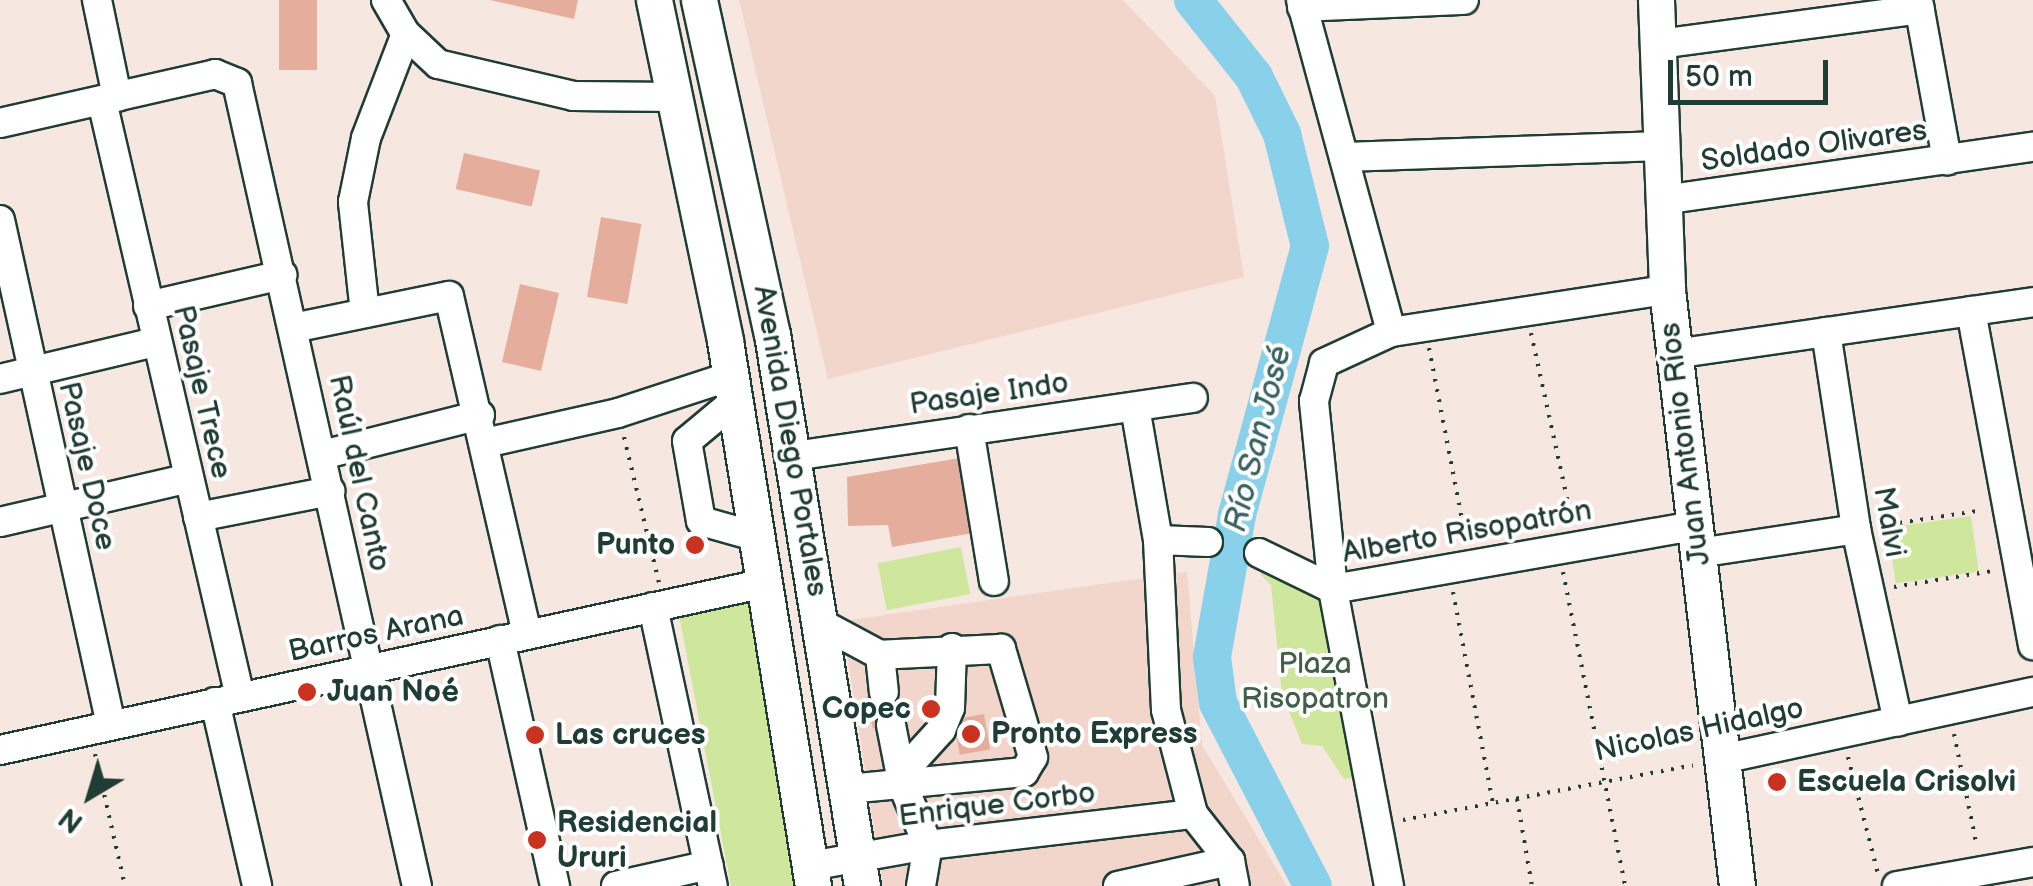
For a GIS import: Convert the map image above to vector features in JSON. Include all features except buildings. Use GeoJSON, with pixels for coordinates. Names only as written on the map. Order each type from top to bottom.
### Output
{"type":"FeatureCollection","features":[{"type":"Feature","properties":{"kind":"main road","name":"Avenida Diego Portales"},"geometry":{"type":"LineString","coordinates":[[654,0],[730,373],[811,876]]}},
{"type":"Feature","properties":{"kind":"main road","name":"Avenida Diego Portales"},"geometry":{"type":"LineString","coordinates":[[700,0],[772,334],[824,625],[859,872]]}},
{"type":"Feature","properties":{"kind":"main road","name":"Juan Antonio Ríos"},"geometry":{"type":"LineString","coordinates":[[1656,0],[1666,290],[1737,886]]}},
{"type":"Feature","properties":{"kind":"main road"},"geometry":{"type":"LineString","coordinates":[[730,373],[772,334]]}},
{"type":"Feature","properties":{"kind":"main road"},"geometry":{"type":"LineString","coordinates":[[794,768],[848,789]]}},
{"type":"Feature","properties":{"kind":"street","name":"Pasaje Trece"},"geometry":{"type":"LineString","coordinates":[[97,0],[109,99],[155,342],[198,517],[257,886]]}},
{"type":"Feature","properties":{"kind":"street"},"geometry":{"type":"LineString","coordinates":[[386,0],[406,34],[438,64],[573,96],[676,97]]}},
{"type":"Feature","properties":{"kind":"street"},"geometry":{"type":"LineString","coordinates":[[1390,332],[1301,3],[1464,0]]}},
{"type":"Feature","properties":{"kind":"street"},"geometry":{"type":"LineString","coordinates":[[1658,44],[1919,4],[1947,160]]}},
{"type":"Feature","properties":{"kind":"street"},"geometry":{"type":"LineString","coordinates":[[365,313],[353,202],[366,138],[406,34]]}},
{"type":"Feature","properties":{"kind":"street","name":"Raúl del Canto"},"geometry":{"type":"LineString","coordinates":[[109,99],[215,74],[232,77],[282,274],[417,886]]}},
{"type":"Feature","properties":{"kind":"street"},"geometry":{"type":"LineString","coordinates":[[0,123],[109,99]]}},
{"type":"Feature","properties":{"kind":"street"},"geometry":{"type":"LineString","coordinates":[[1344,157],[1662,146]]}},
{"type":"Feature","properties":{"kind":"street","name":"Soldado Olivares"},"geometry":{"type":"LineString","coordinates":[[1664,200],[2033,147]]}},
{"type":"Feature","properties":{"kind":"street","name":"Pasaje Doce"},"geometry":{"type":"LineString","coordinates":[[0,220],[64,507],[100,728]]}},
{"type":"Feature","properties":{"kind":"street"},"geometry":{"type":"LineString","coordinates":[[148,306],[282,274]]}},
{"type":"Feature","properties":{"kind":"street"},"geometry":{"type":"LineString","coordinates":[[1389,886],[1332,589],[1314,402],[1324,362],[1390,332],[1666,290]]}},
{"type":"Feature","properties":{"kind":"street"},"geometry":{"type":"LineString","coordinates":[[294,328],[449,296],[482,429],[554,886]]}},
{"type":"Feature","properties":{"kind":"street"},"geometry":{"type":"LineString","coordinates":[[1674,354],[2033,302]]}},
{"type":"Feature","properties":{"kind":"street"},"geometry":{"type":"LineString","coordinates":[[1971,311],[2007,506],[2023,537],[2018,567],[2033,646]]}},
{"type":"Feature","properties":{"kind":"street","name":"Malvi"},"geometry":{"type":"LineString","coordinates":[[1826,332],[1856,529],[1898,721]]}},
{"type":"Feature","properties":{"kind":"street"},"geometry":{"type":"LineString","coordinates":[[0,379],[155,342]]}},
{"type":"Feature","properties":{"kind":"street"},"geometry":{"type":"LineString","coordinates":[[322,455],[482,429],[618,413],[730,373]]}},
{"type":"Feature","properties":{"kind":"street"},"geometry":{"type":"LineString","coordinates":[[730,373],[688,441],[701,521],[758,538]]}},
{"type":"Feature","properties":{"kind":"street","name":"Pasaje Indo"},"geometry":{"type":"LineString","coordinates":[[794,456],[1193,398]]}},
{"type":"Feature","properties":{"kind":"street"},"geometry":{"type":"LineString","coordinates":[[1118,886],[1232,874],[1192,814],[1166,710],[1158,540],[1135,407]]}},
{"type":"Feature","properties":{"kind":"street"},"geometry":{"type":"LineString","coordinates":[[969,429],[994,580]]}},
{"type":"Feature","properties":{"kind":"street"},"geometry":{"type":"LineString","coordinates":[[0,522],[189,478]]}},
{"type":"Feature","properties":{"kind":"street"},"geometry":{"type":"LineString","coordinates":[[198,517],[330,491]]}},
{"type":"Feature","properties":{"kind":"street","name":"Alberto Risopatrón"},"geometry":{"type":"LineString","coordinates":[[1259,553],[1332,589],[1567,546],[1856,529]]}},
{"type":"Feature","properties":{"kind":"street"},"geometry":{"type":"LineString","coordinates":[[1158,540],[1208,542]]}},
{"type":"Feature","properties":{"kind":"street","name":"Barros Arana"},"geometry":{"type":"LineString","coordinates":[[0,750],[765,583]]}},
{"type":"Feature","properties":{"kind":"street"},"geometry":{"type":"LineString","coordinates":[[616,886],[711,876],[659,606]]}},
{"type":"Feature","properties":{"kind":"street"},"geometry":{"type":"LineString","coordinates":[[824,625],[880,655],[987,645],[1007,654],[1030,767],[848,789]]}},
{"type":"Feature","properties":{"kind":"street"},"geometry":{"type":"LineString","coordinates":[[902,780],[941,730],[950,708],[952,648]]}},
{"type":"Feature","properties":{"kind":"street"},"geometry":{"type":"LineString","coordinates":[[880,655],[884,692]]}},
{"type":"Feature","properties":{"kind":"street","name":"Nicolas Hidalgo"},"geometry":{"type":"LineString","coordinates":[[1722,759],[2033,692]]}},
{"type":"Feature","properties":{"kind":"street"},"geometry":{"type":"LineString","coordinates":[[890,725],[902,780],[928,844],[921,886]]}},
{"type":"Feature","properties":{"kind":"street","name":"Enrique Corbo"},"geometry":{"type":"LineString","coordinates":[[811,876],[859,872],[928,844],[1192,814]]}},
{"type":"Feature","properties":{"kind":"street"},"geometry":{"type":"LineString","coordinates":[[1897,886],[2033,862]]}},
{"type":"Feature","properties":{"kind":"path"},"geometry":{"type":"LineString","coordinates":[[1527,314],[1626,886]]}},
{"type":"Feature","properties":{"kind":"path"},"geometry":{"type":"LineString","coordinates":[[1425,329],[1494,803]]}},
{"type":"Feature","properties":{"kind":"path"},"geometry":{"type":"LineString","coordinates":[[618,413],[659,606]]}},
{"type":"Feature","properties":{"kind":"path"},"geometry":{"type":"LineString","coordinates":[[1856,529],[2007,506]]}},
{"type":"Feature","properties":{"kind":"path"},"geometry":{"type":"LineString","coordinates":[[1869,591],[2018,567]]}},
{"type":"Feature","properties":{"kind":"path"},"geometry":{"type":"LineString","coordinates":[[1949,710],[1982,871]]}},
{"type":"Feature","properties":{"kind":"path"},"geometry":{"type":"LineString","coordinates":[[100,728],[125,886]]}},
{"type":"Feature","properties":{"kind":"path"},"geometry":{"type":"LineString","coordinates":[[1842,733],[1881,886]]}},
{"type":"Feature","properties":{"kind":"path","name":"Nicolas Hidalgo"},"geometry":{"type":"LineString","coordinates":[[1377,824],[1722,759]]}},
{"type":"Feature","properties":{"kind":"path"},"geometry":{"type":"LineString","coordinates":[[1516,799],[1532,886]]}},
{"type":"Feature","properties":{"kind":"shaded area"},"geometry":{"type":"Polygon","coordinates":[[[739,0],[1123,0],[1215,96],[1244,277],[828,379],[739,0]]]}},
{"type":"Feature","properties":{"kind":"shaded area"},"geometry":{"type":"Polygon","coordinates":[[[1187,572],[1202,745],[1287,886],[883,886],[842,621],[1187,572]]]}},
{"type":"Feature","properties":{"kind":"green space"},"geometry":{"type":"Polygon","coordinates":[[[1971,516],[1979,571],[1896,583],[1888,528],[1971,516]]]}},
{"type":"Feature","properties":{"kind":"green space"},"geometry":{"type":"Polygon","coordinates":[[[961,547],[970,594],[887,610],[878,563],[961,547]]]}},
{"type":"Feature","properties":{"kind":"green space","name":"Plaza Risopatron"},"geometry":{"type":"Polygon","coordinates":[[[1259,553],[1333,589],[1368,777],[1344,779],[1322,746],[1302,744],[1282,694],[1271,585],[1261,575],[1259,553]]]}},
{"type":"Feature","properties":{"kind":"green space"},"geometry":{"type":"Polygon","coordinates":[[[748,598],[793,886],[731,886],[679,615],[748,598]]]}},
{"type":"Feature","properties":{"kind":"waterway","name":"Río San José"},"geometry":{"type":"LineString","coordinates":[[1193,0],[1254,77],[1282,134],[1310,246],[1237,515],[1212,657],[1218,703],[1313,886]]}},
{"type":"Feature","properties":{"kind":"place","name":"Punto"},"geometry":{"type":"Point","coordinates":[695,545]}},
{"type":"Feature","properties":{"kind":"place","name":"Juan Noé"},"geometry":{"type":"Point","coordinates":[307,692]}},
{"type":"Feature","properties":{"kind":"place","name":"Copec"},"geometry":{"type":"Point","coordinates":[931,709]}},
{"type":"Feature","properties":{"kind":"place","name":"Pronto Express"},"geometry":{"type":"Point","coordinates":[971,734]}},
{"type":"Feature","properties":{"kind":"place","name":"Las cruces"},"geometry":{"type":"Point","coordinates":[535,735]}},
{"type":"Feature","properties":{"kind":"place","name":"Escuela Crisolvi"},"geometry":{"type":"Point","coordinates":[1777,782]}},
{"type":"Feature","properties":{"kind":"place","name":"Residencial Ururi"},"geometry":{"type":"Point","coordinates":[537,840]}}]}
